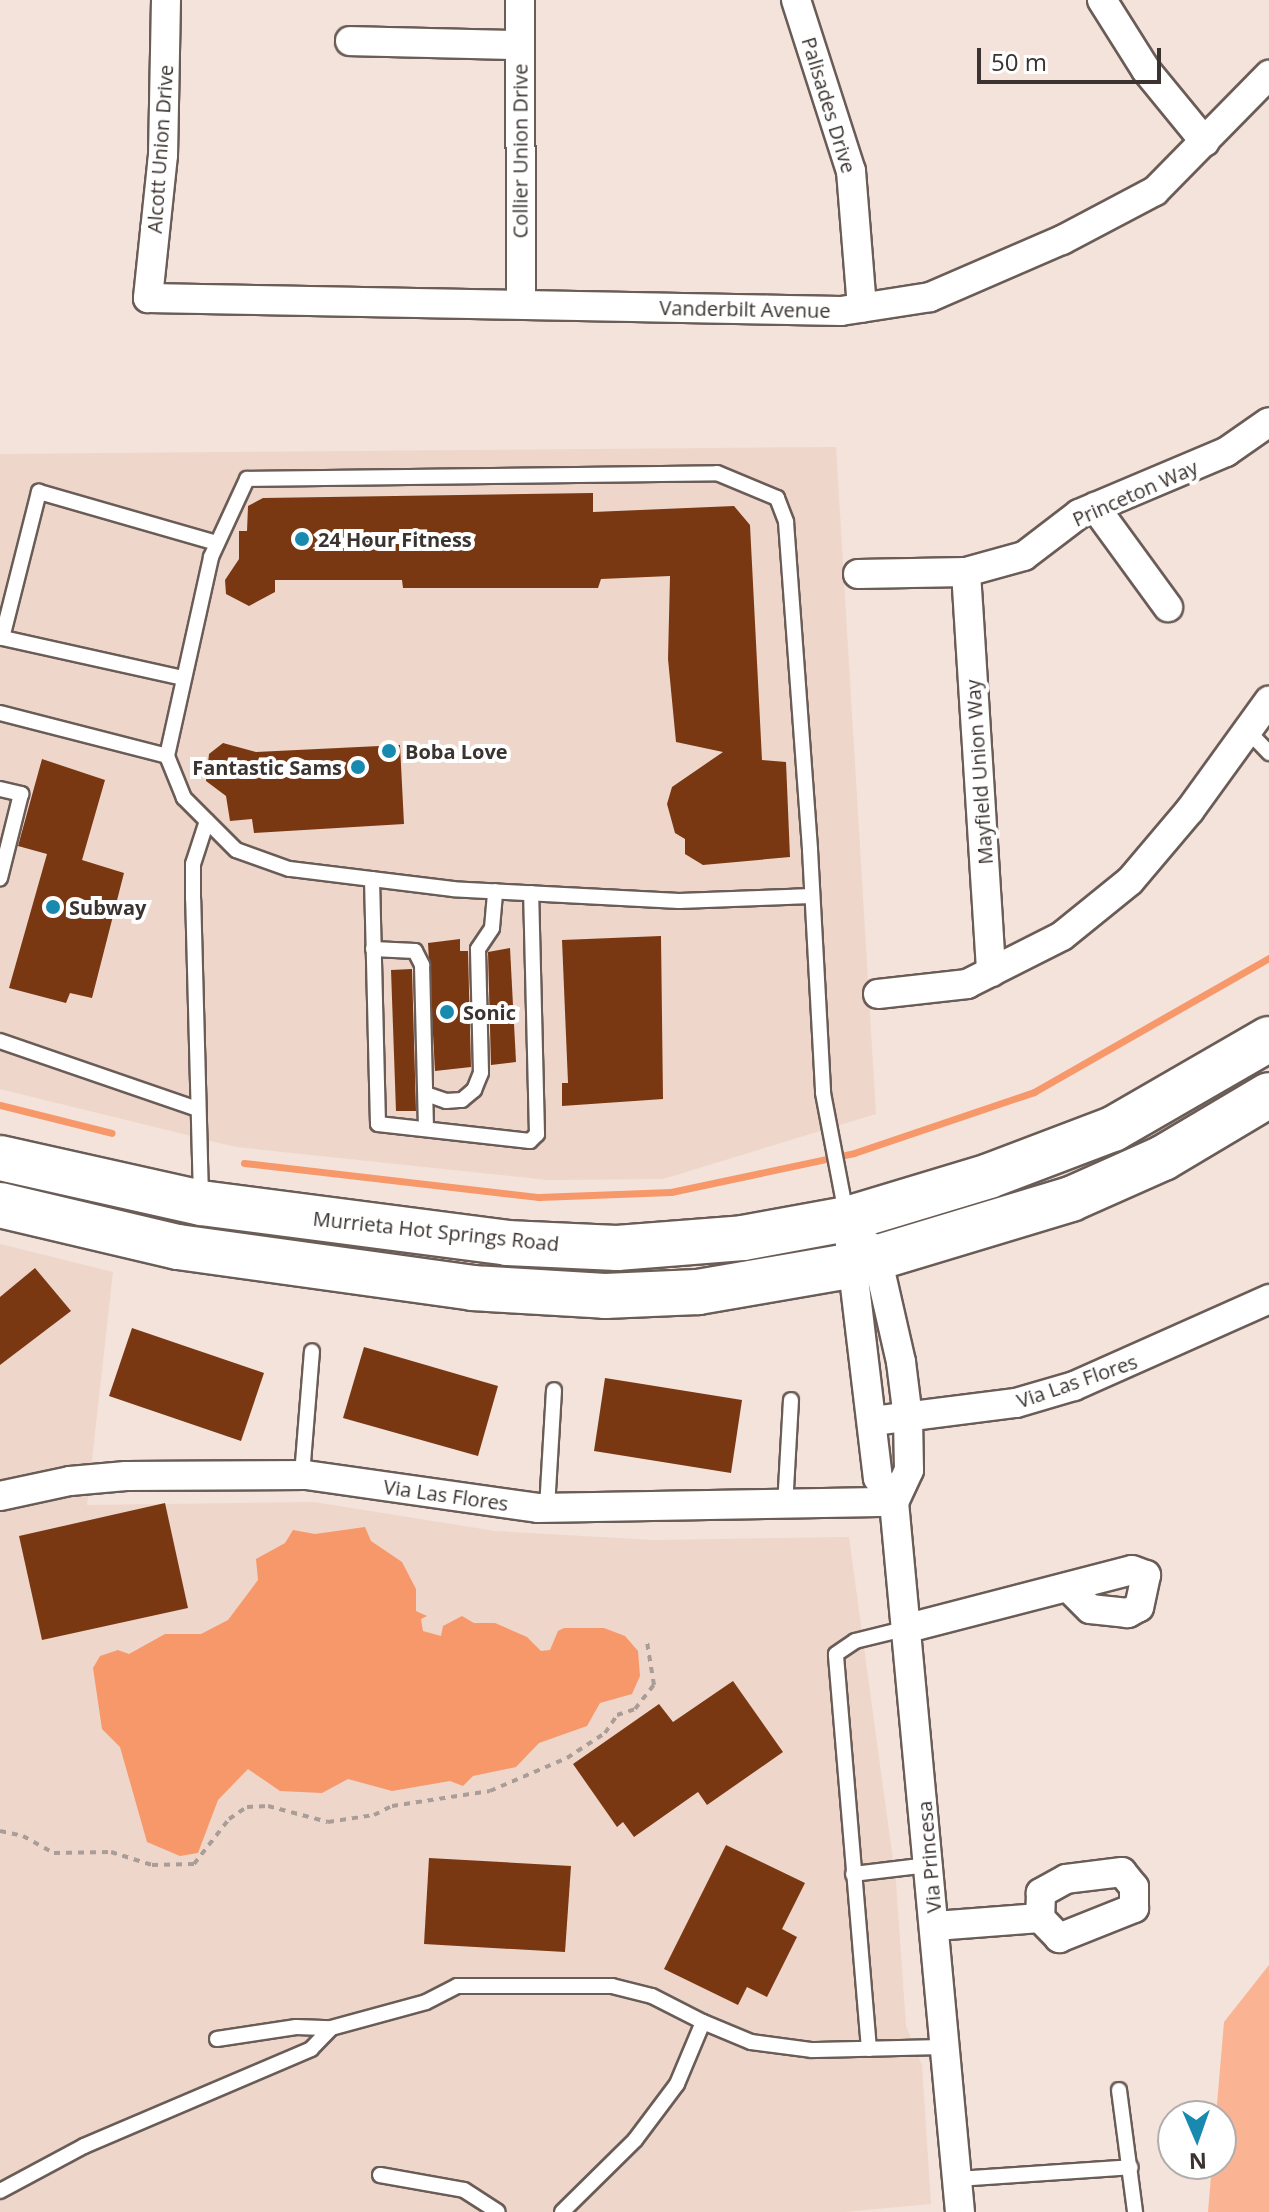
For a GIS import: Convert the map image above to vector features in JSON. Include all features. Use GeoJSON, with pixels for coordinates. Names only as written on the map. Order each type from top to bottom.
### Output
{"type":"FeatureCollection","features":[{"type":"Feature","properties":{"kind":"main road","name":"Murrieta Hot Springs Road"},"geometry":{"type":"LineString","coordinates":[[0,1158],[201,1203],[507,1243],[617,1248],[743,1238],[843,1202],[989,1176],[1113,1129],[1269,1039]]}},
{"type":"Feature","properties":{"kind":"main road"},"geometry":{"type":"LineString","coordinates":[[0,1205],[178,1247],[521,1294],[698,1292],[863,1261],[1071,1199],[1163,1158],[1269,1095]]}},
{"type":"Feature","properties":{"kind":"street","name":"Alcott Union Drive"},"geometry":{"type":"LineString","coordinates":[[148,298],[163,155],[166,0]]}},
{"type":"Feature","properties":{"kind":"street","name":"Collier Union Drive"},"geometry":{"type":"LineString","coordinates":[[520,0],[521,303]]}},
{"type":"Feature","properties":{"kind":"street","name":"Palisades Drive"},"geometry":{"type":"LineString","coordinates":[[796,0],[851,171],[862,308]]}},
{"type":"Feature","properties":{"kind":"street"},"geometry":{"type":"LineString","coordinates":[[1102,0],[1146,70],[1205,142]]}},
{"type":"Feature","properties":{"kind":"street"},"geometry":{"type":"LineString","coordinates":[[350,41],[519,45]]}},
{"type":"Feature","properties":{"kind":"street","name":"Vanderbilt Avenue"},"geometry":{"type":"LineString","coordinates":[[148,298],[862,308],[930,297],[1062,240],[1155,191],[1269,75]]}},
{"type":"Feature","properties":{"kind":"street","name":"Princeton Way"},"geometry":{"type":"LineString","coordinates":[[858,574],[966,572],[1024,556],[1095,507],[1226,452],[1269,422]]}},
{"type":"Feature","properties":{"kind":"street"},"geometry":{"type":"LineString","coordinates":[[1095,507],[1168,607]]}},
{"type":"Feature","properties":{"kind":"street","name":"Mayfield Union Way"},"geometry":{"type":"LineString","coordinates":[[966,572],[991,972]]}},
{"type":"Feature","properties":{"kind":"street"},"geometry":{"type":"LineString","coordinates":[[878,994],[967,984],[1062,936],[1130,881],[1190,810],[1245,728],[1269,701]]}},
{"type":"Feature","properties":{"kind":"street","name":"Via Princesa"},"geometry":{"type":"LineString","coordinates":[[843,1202],[901,1362],[908,1418],[909,1470],[894,1502]]}},
{"type":"Feature","properties":{"kind":"street","name":"Via Princesa"},"geometry":{"type":"LineString","coordinates":[[863,1261],[878,1478],[894,1502],[908,1628],[960,2212]]}},
{"type":"Feature","properties":{"kind":"street","name":"Via Las Flores"},"geometry":{"type":"LineString","coordinates":[[873,1421],[1016,1403],[1074,1386],[1132,1364],[1269,1299]]}},
{"type":"Feature","properties":{"kind":"street","name":"Via Las Flores"},"geometry":{"type":"LineString","coordinates":[[0,1496],[70,1481],[126,1476],[302,1475],[547,1508],[785,1507],[894,1502]]}},
{"type":"Feature","properties":{"kind":"street"},"geometry":{"type":"LineString","coordinates":[[908,1628],[1068,1587]]}},
{"type":"Feature","properties":{"kind":"street"},"geometry":{"type":"LineString","coordinates":[[935,1926],[1040,1918]]}},
{"type":"Feature","properties":{"kind":"lane"},"geometry":{"type":"LineString","coordinates":[[812,896],[679,901],[495,891],[289,869],[236,850],[184,798],[167,756],[217,543],[247,479],[717,473],[777,498],[786,522],[829,1139],[843,1202]]}},
{"type":"Feature","properties":{"kind":"lane"},"geometry":{"type":"LineString","coordinates":[[183,678],[1,642],[39,492],[217,543]]}},
{"type":"Feature","properties":{"kind":"lane"},"geometry":{"type":"LineString","coordinates":[[0,713],[167,756]]}},
{"type":"Feature","properties":{"kind":"lane"},"geometry":{"type":"LineString","coordinates":[[1245,728],[1269,753]]}},
{"type":"Feature","properties":{"kind":"lane"},"geometry":{"type":"LineString","coordinates":[[0,789],[21,794],[0,878]]}},
{"type":"Feature","properties":{"kind":"lane"},"geometry":{"type":"LineString","coordinates":[[201,1203],[193,864],[207,821]]}},
{"type":"Feature","properties":{"kind":"lane"},"geometry":{"type":"LineString","coordinates":[[372,879],[378,1124],[530,1141],[537,1134],[531,893]]}},
{"type":"Feature","properties":{"kind":"lane"},"geometry":{"type":"LineString","coordinates":[[426,1094],[446,1101],[462,1100],[474,1090],[481,1073],[478,949],[492,928],[495,891]]}},
{"type":"Feature","properties":{"kind":"lane"},"geometry":{"type":"LineString","coordinates":[[373,949],[415,951],[422,965],[426,1129]]}},
{"type":"Feature","properties":{"kind":"lane"},"geometry":{"type":"LineString","coordinates":[[0,1041],[197,1109]]}},
{"type":"Feature","properties":{"kind":"lane"},"geometry":{"type":"LineString","coordinates":[[302,1475],[312,1351]]}},
{"type":"Feature","properties":{"kind":"lane"},"geometry":{"type":"LineString","coordinates":[[547,1508],[554,1390]]}},
{"type":"Feature","properties":{"kind":"lane"},"geometry":{"type":"LineString","coordinates":[[785,1507],[791,1400]]}},
{"type":"Feature","properties":{"kind":"lane"},"geometry":{"type":"LineString","coordinates":[[869,2049],[836,1654],[855,1641],[908,1628]]}},
{"type":"Feature","properties":{"kind":"lane"},"geometry":{"type":"LineString","coordinates":[[853,1874],[929,1865]]}},
{"type":"Feature","properties":{"kind":"lane"},"geometry":{"type":"LineString","coordinates":[[217,2039],[296,2027],[331,2028],[426,2002],[457,1986],[612,1986],[652,1996],[751,2042],[812,2050],[946,2047]]}},
{"type":"Feature","properties":{"kind":"lane"},"geometry":{"type":"LineString","coordinates":[[562,2212],[635,2140],[677,2084],[703,2022]]}},
{"type":"Feature","properties":{"kind":"lane"},"geometry":{"type":"LineString","coordinates":[[0,2191],[84,2146],[311,2049],[331,2028]]}},
{"type":"Feature","properties":{"kind":"lane"},"geometry":{"type":"LineString","coordinates":[[1119,2090],[1135,2212]]}},
{"type":"Feature","properties":{"kind":"lane"},"geometry":{"type":"LineString","coordinates":[[957,2179],[1131,2167]]}},
{"type":"Feature","properties":{"kind":"lane"},"geometry":{"type":"LineString","coordinates":[[380,2175],[464,2190],[498,2212]]}},
{"type":"Feature","properties":{"kind":"path"},"geometry":{"type":"LineString","coordinates":[[0,1831],[23,1836],[54,1853],[111,1852],[152,1865],[194,1864],[229,1819],[247,1807],[268,1806],[328,1822],[374,1815],[392,1806],[490,1791],[567,1758],[605,1733],[617,1715],[635,1709],[654,1685],[647,1642]]}},
{"type":"Feature","properties":{"kind":"shaded area"},"geometry":{"type":"Polygon","coordinates":[[[836,447],[876,1114],[663,1179],[548,1180],[236,1147],[0,1089],[0,454],[836,447]]]}},
{"type":"Feature","properties":{"kind":"shaded area"},"geometry":{"type":"Polygon","coordinates":[[[0,1244],[113,1272],[87,1505],[314,1502],[495,1531],[654,1540],[849,1537],[896,1882],[906,2026],[922,2065],[931,2204],[844,2212],[0,2212],[0,1244]]]}},
{"type":"Feature","properties":{"kind":"shaded area"},"geometry":{"type":"Polygon","coordinates":[[[365,1527],[371,1541],[402,1562],[416,1589],[416,1611],[427,1616],[421,1619],[423,1631],[441,1636],[443,1626],[462,1616],[474,1623],[495,1623],[527,1637],[541,1651],[550,1650],[558,1631],[564,1628],[604,1628],[625,1636],[638,1651],[640,1676],[632,1694],[600,1703],[587,1726],[539,1743],[516,1767],[473,1776],[463,1786],[450,1781],[392,1791],[348,1779],[322,1793],[280,1791],[248,1769],[218,1800],[198,1853],[180,1856],[147,1842],[120,1747],[102,1729],[93,1668],[100,1656],[118,1650],[129,1654],[165,1634],[201,1634],[228,1620],[258,1580],[256,1559],[285,1543],[293,1530],[315,1534],[365,1527]]]}},
{"type":"Feature","properties":{"kind":"shaded area"},"geometry":{"type":"Polygon","coordinates":[[[1269,1965],[1269,2212],[1208,2212],[1211,2180],[1237,2180],[1237,2100],[1217,2100],[1224,2022],[1269,1965]]]}},
{"type":"Feature","properties":{"kind":"building"},"geometry":{"type":"Polygon","coordinates":[[[593,493],[593,512],[734,506],[750,525],[762,760],[786,762],[790,857],[703,865],[685,854],[685,839],[675,833],[667,804],[672,787],[723,752],[676,742],[668,659],[670,576],[601,579],[598,588],[403,588],[402,580],[275,580],[275,592],[249,606],[226,594],[225,580],[239,559],[239,531],[247,531],[248,506],[263,498],[593,493]]]}},
{"type":"Feature","properties":{"kind":"building"},"geometry":{"type":"Polygon","coordinates":[[[223,743],[256,752],[400,745],[404,824],[254,833],[252,819],[230,821],[226,796],[206,781],[209,754],[223,743]]]}},
{"type":"Feature","properties":{"kind":"building"},"geometry":{"type":"Polygon","coordinates":[[[42,759],[105,780],[82,860],[124,873],[92,998],[70,993],[66,1003],[9,988],[47,854],[18,846],[42,759]]]}},
{"type":"Feature","properties":{"kind":"building"},"geometry":{"type":"Polygon","coordinates":[[[661,936],[663,1099],[562,1106],[562,1083],[568,1083],[562,940],[661,936]]]}},
{"type":"Feature","properties":{"kind":"building"},"geometry":{"type":"Polygon","coordinates":[[[460,939],[460,951],[468,951],[471,1067],[435,1071],[428,943],[460,939]]]}},
{"type":"Feature","properties":{"kind":"building"},"geometry":{"type":"Polygon","coordinates":[[[510,948],[516,1062],[491,1065],[488,952],[510,948]]]}},
{"type":"Feature","properties":{"kind":"building"},"geometry":{"type":"Polygon","coordinates":[[[412,969],[416,1111],[396,1111],[391,970],[412,969]]]}},
{"type":"Feature","properties":{"kind":"building"},"geometry":{"type":"Polygon","coordinates":[[[35,1268],[71,1311],[0,1365],[0,1297],[35,1268]]]}},
{"type":"Feature","properties":{"kind":"building"},"geometry":{"type":"Polygon","coordinates":[[[132,1328],[264,1373],[241,1441],[109,1396],[132,1328]]]}},
{"type":"Feature","properties":{"kind":"building"},"geometry":{"type":"Polygon","coordinates":[[[364,1347],[498,1386],[478,1456],[343,1418],[364,1347]]]}},
{"type":"Feature","properties":{"kind":"building"},"geometry":{"type":"Polygon","coordinates":[[[605,1378],[742,1400],[731,1473],[594,1451],[605,1378]]]}},
{"type":"Feature","properties":{"kind":"building"},"geometry":{"type":"Polygon","coordinates":[[[165,1503],[188,1608],[42,1640],[19,1536],[165,1503]]]}},
{"type":"Feature","properties":{"kind":"building"},"geometry":{"type":"Polygon","coordinates":[[[733,1681],[783,1752],[707,1805],[698,1792],[634,1837],[623,1822],[617,1827],[573,1764],[659,1704],[673,1722],[733,1681]]]}},
{"type":"Feature","properties":{"kind":"building"},"geometry":{"type":"Polygon","coordinates":[[[726,1845],[805,1883],[782,1929],[797,1937],[767,1997],[747,1987],[738,2005],[664,1969],[726,1845]]]}},
{"type":"Feature","properties":{"kind":"building"},"geometry":{"type":"Polygon","coordinates":[[[429,1858],[571,1866],[565,1952],[424,1944],[429,1858]]]}},
{"type":"Feature","properties":{"kind":"waterway"},"geometry":{"type":"LineString","coordinates":[[244,1163],[539,1197],[671,1192],[854,1153],[1034,1092],[1269,958]]}},
{"type":"Feature","properties":{"kind":"waterway"},"geometry":{"type":"LineString","coordinates":[[0,1105],[112,1133]]}},
{"type":"Feature","properties":{"kind":"place","name":"24 Hour Fitness"},"geometry":{"type":"Point","coordinates":[302,539]}},
{"type":"Feature","properties":{"kind":"place","name":"Boba Love"},"geometry":{"type":"Point","coordinates":[389,751]}},
{"type":"Feature","properties":{"kind":"place","name":"Fantastic Sams"},"geometry":{"type":"Point","coordinates":[358,767]}},
{"type":"Feature","properties":{"kind":"place","name":"Subway"},"geometry":{"type":"Point","coordinates":[53,907]}},
{"type":"Feature","properties":{"kind":"place","name":"Sonic"},"geometry":{"type":"Point","coordinates":[447,1012]}}]}
